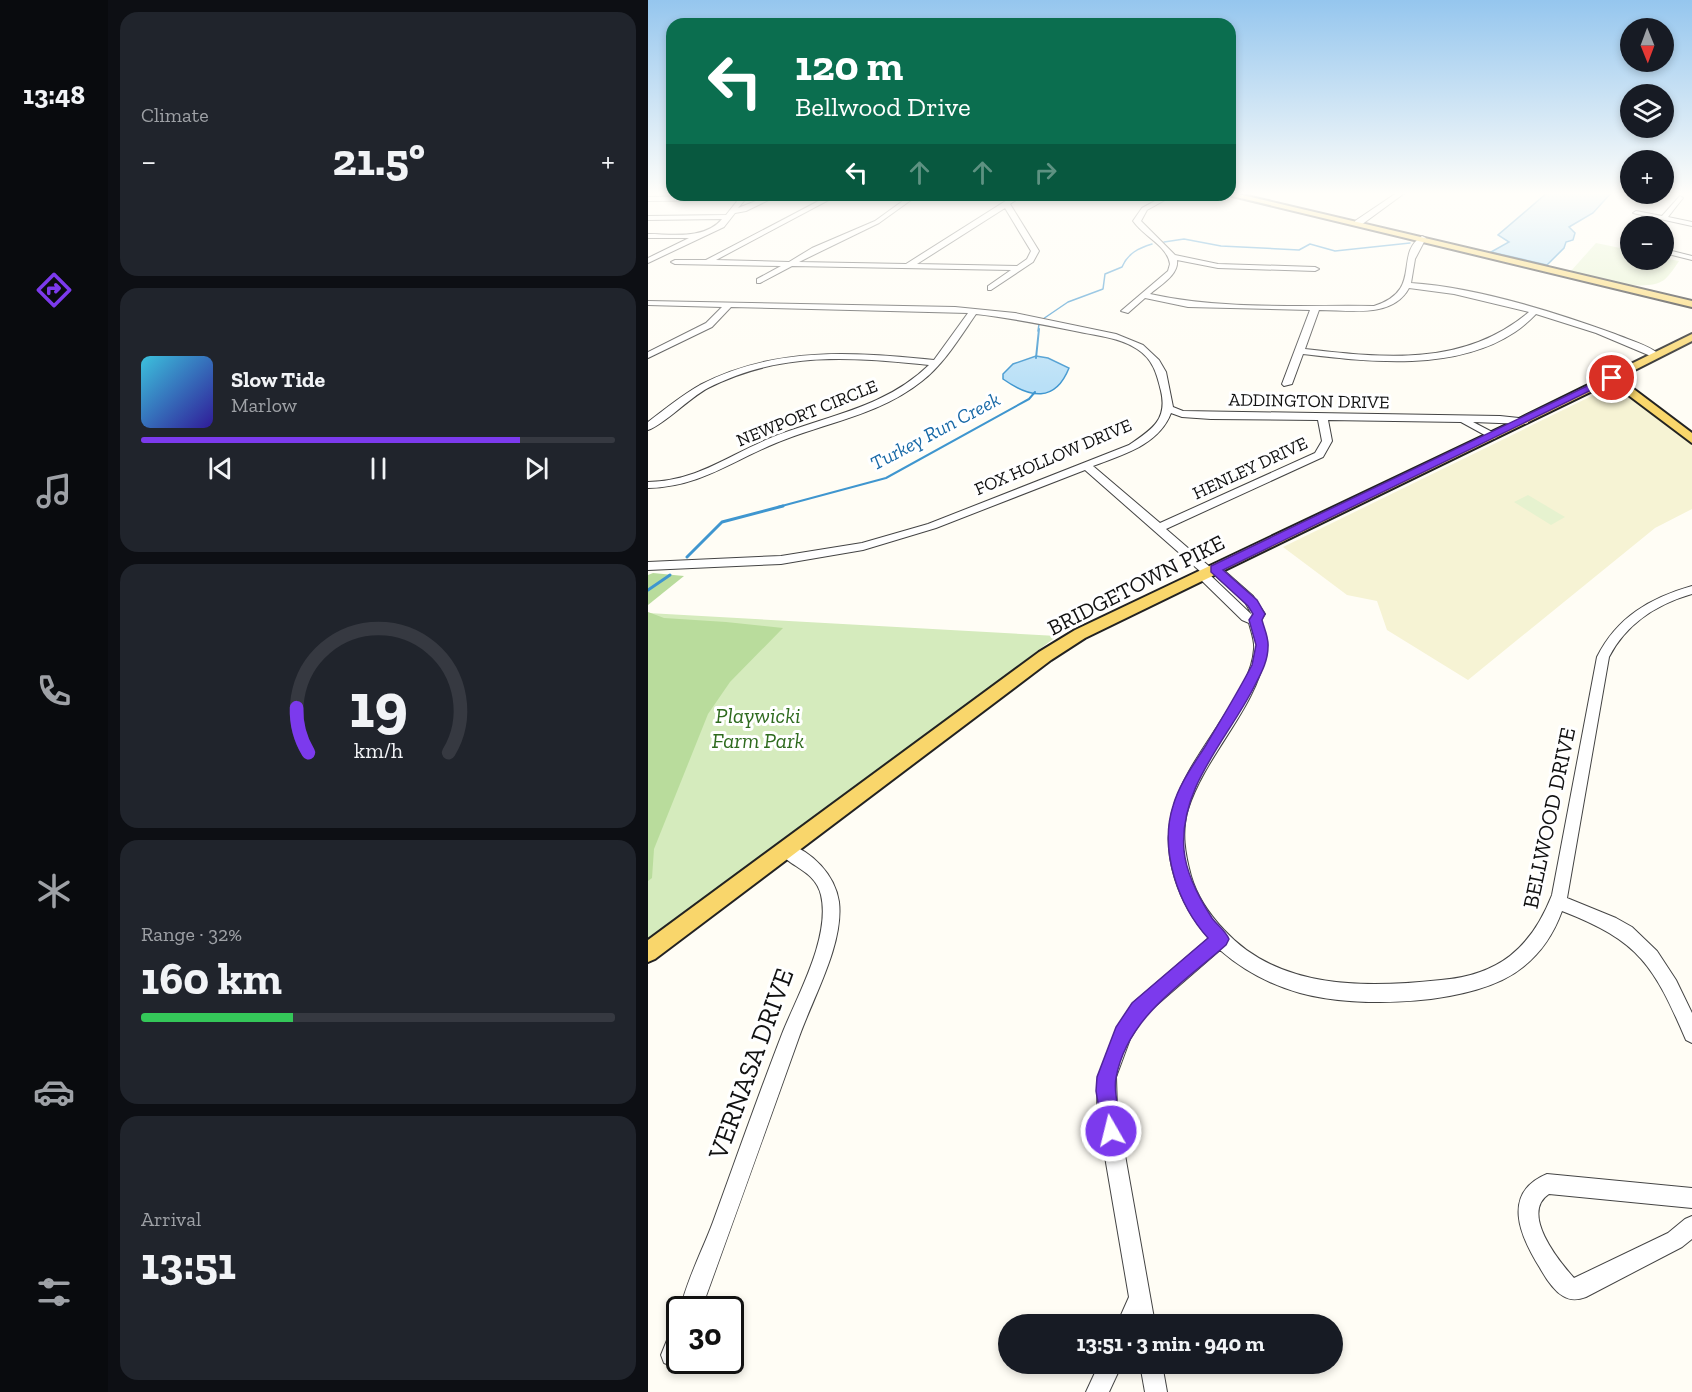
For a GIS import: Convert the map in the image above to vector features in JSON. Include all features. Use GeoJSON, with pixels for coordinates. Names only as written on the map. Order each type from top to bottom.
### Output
{"type":"FeatureCollection","features":[{"type":"Feature","properties":{"kind":"main road"},"geometry":{"type":"LineString","coordinates":[[1500,257],[1692,304]]}},
{"type":"Feature","properties":{"kind":"main road","name":"BRIDGETOWN PIKE"},"geometry":{"type":"LineString","coordinates":[[648,952],[1045,656],[1080,634],[1525,421],[1692,338]]}},
{"type":"Feature","properties":{"kind":"main road"},"geometry":{"type":"LineString","coordinates":[[1612,378],[1692,439]]}},
{"type":"Feature","properties":{"kind":"street"},"geometry":{"type":"LineString","coordinates":[[706,262],[716,257]]}},
{"type":"Feature","properties":{"kind":"street"},"geometry":{"type":"LineString","coordinates":[[760,281],[802,257]]}},
{"type":"Feature","properties":{"kind":"street"},"geometry":{"type":"LineString","coordinates":[[908,266],[922,257]]}},
{"type":"Feature","properties":{"kind":"street"},"geometry":{"type":"LineString","coordinates":[[991,288],[1033,257]]}},
{"type":"Feature","properties":{"kind":"street"},"geometry":{"type":"LineString","coordinates":[[1125,310],[1171,272],[1174,265],[1173,257],[1218,266],[1316,269]]}},
{"type":"Feature","properties":{"kind":"street"},"geometry":{"type":"LineString","coordinates":[[1143,295],[1198,306],[1360,310],[1382,307],[1398,300],[1404,294],[1413,257]]}},
{"type":"Feature","properties":{"kind":"street"},"geometry":{"type":"LineString","coordinates":[[675,261],[1020,268]]}},
{"type":"Feature","properties":{"kind":"street"},"geometry":{"type":"LineString","coordinates":[[1406,285],[1449,290],[1535,311],[1584,325],[1656,356]]}},
{"type":"Feature","properties":{"kind":"street"},"geometry":{"type":"LineString","coordinates":[[648,303],[975,311],[1095,332],[1130,342],[1148,352],[1161,372],[1168,409]]}},
{"type":"Feature","properties":{"kind":"street"},"geometry":{"type":"LineString","coordinates":[[648,355],[710,325],[728,305]]}},
{"type":"Feature","properties":{"kind":"street"},"geometry":{"type":"LineString","coordinates":[[1287,384],[1315,309]]}},
{"type":"Feature","properties":{"kind":"street","name":"NEWPORT CIRCLE"},"geometry":{"type":"LineString","coordinates":[[648,485],[668,485],[699,478],[774,440],[879,403],[913,384],[936,363],[975,311]]}},
{"type":"Feature","properties":{"kind":"street"},"geometry":{"type":"LineString","coordinates":[[1300,351],[1347,356],[1429,357],[1459,354],[1508,334],[1524,324],[1535,311]]}},
{"type":"Feature","properties":{"kind":"street","name":"NEWPORT CIRCLE"},"geometry":{"type":"LineString","coordinates":[[648,427],[703,387],[744,369],[775,361],[801,356],[842,354],[936,363]]}},
{"type":"Feature","properties":{"kind":"street","name":"ADDINGTON DRIVE"},"geometry":{"type":"LineString","coordinates":[[1168,409],[1182,414],[1200,416],[1525,421]]}},
{"type":"Feature","properties":{"kind":"street","name":"FOX HOLLOW DRIVE"},"geometry":{"type":"LineString","coordinates":[[648,566],[782,560],[855,547],[932,526],[1087,466],[1142,441],[1162,424],[1168,409]]}},
{"type":"Feature","properties":{"kind":"street","name":"HENLEY DRIVE"},"geometry":{"type":"LineString","coordinates":[[1158,528],[1319,455],[1327,441],[1323,418]]}},
{"type":"Feature","properties":{"kind":"street","name":"ADDINGTON DRIVE"},"geometry":{"type":"LineString","coordinates":[[1451,419],[1489,438]]}},
{"type":"Feature","properties":{"kind":"street","name":"BELLWOOD DRIVE"},"geometry":{"type":"LineString","coordinates":[[1087,466],[1209,572],[1246,617],[1256,620],[1262,645],[1259,665],[1192,779],[1180,804],[1176,852],[1185,887],[1207,925],[1220,939],[1260,968],[1293,983],[1315,988],[1356,993],[1448,989],[1478,982],[1505,969],[1523,956],[1544,935],[1558,902],[1603,657],[1619,630],[1636,616],[1672,596],[1692,590]]}},
{"type":"Feature","properties":{"kind":"street","name":"VERNASA DRIVE"},"geometry":{"type":"LineString","coordinates":[[695,1296],[828,930],[831,907],[825,882],[807,862],[787,850]]}},
{"type":"Feature","properties":{"kind":"street"},"geometry":{"type":"LineString","coordinates":[[1558,902],[1616,926],[1655,959],[1671,985],[1692,1034]]}},
{"type":"Feature","properties":{"kind":"street"},"geometry":{"type":"LineString","coordinates":[[1142,1314],[1107,1110],[1107,1077],[1122,1034],[1139,1009],[1220,939]]}},
{"type":"Feature","properties":{"kind":"street"},"geometry":{"type":"LineString","coordinates":[[1692,1198],[1547,1184],[1532,1192],[1527,1214],[1530,1228],[1555,1273],[1569,1288],[1578,1289],[1675,1240],[1692,1226]]}},
{"type":"Feature","properties":{"kind":"street"},"geometry":{"type":"LineString","coordinates":[[1133,1314],[1140,1298]]}},
{"type":"Feature","properties":{"kind":"street"},"geometry":{"type":"LineString","coordinates":[[1098,1392],[1106,1374]]}},
{"type":"Feature","properties":{"kind":"street"},"geometry":{"type":"LineString","coordinates":[[1152,1374],[1156,1392]]}},
{"type":"Feature","properties":{"kind":"shaded area"},"geometry":{"type":"Polygon","coordinates":[[[1606,389],[1624,392],[1692,444],[1692,509],[1655,528],[1468,680],[1387,630],[1377,601],[1347,595],[1283,547],[1606,389]]]}},
{"type":"Feature","properties":{"kind":"green space"},"geometry":{"type":"Polygon","coordinates":[[[1584,257],[1620,257],[1620,270],[1672,270],[1664,280],[1655,284],[1632,285],[1571,271],[1584,257]]]}},
{"type":"Feature","properties":{"kind":"green space"},"geometry":{"type":"Polygon","coordinates":[[[1528,495],[1565,517],[1551,525],[1514,502],[1528,495]]]}},
{"type":"Feature","properties":{"kind":"green space"},"geometry":{"type":"Polygon","coordinates":[[[653,573],[684,576],[648,605],[648,575],[653,573]]]}},
{"type":"Feature","properties":{"kind":"green space"},"geometry":{"type":"Polygon","coordinates":[[[648,612],[664,618],[783,628],[730,682],[708,714],[654,849],[652,878],[648,881],[648,612]]]}},
{"type":"Feature","properties":{"kind":"green space","name":"Playwicki Farm Park"},"geometry":{"type":"Polygon","coordinates":[[[648,613],[1057,636],[770,855],[648,941],[648,613]]]}},
{"type":"Feature","properties":{"kind":"water"},"geometry":{"type":"Polygon","coordinates":[[[1512,257],[1555,257],[1547,265],[1512,257]]]}},
{"type":"Feature","properties":{"kind":"water"},"geometry":{"type":"Polygon","coordinates":[[[1036,356],[1048,358],[1069,368],[1057,387],[1041,394],[1032,393],[1003,379],[1003,374],[1013,364],[1036,356]]]}},
{"type":"Feature","properties":{"kind":"waterway","name":"Turkey Run Creek"},"geometry":{"type":"LineString","coordinates":[[1043,319],[1068,302],[1103,289],[1105,274],[1122,267],[1128,257]]}},
{"type":"Feature","properties":{"kind":"waterway","name":"Turkey Run Creek"},"geometry":{"type":"LineString","coordinates":[[1038,331],[1039,324]]}},
{"type":"Feature","properties":{"kind":"waterway","name":"Turkey Run Creek"},"geometry":{"type":"LineString","coordinates":[[1036,358],[1039,329]]}},
{"type":"Feature","properties":{"kind":"waterway","name":"Turkey Run Creek"},"geometry":{"type":"LineString","coordinates":[[778,507],[886,478],[1029,399],[1035,392]]}},
{"type":"Feature","properties":{"kind":"waterway","name":"Turkey Run Creek"},"geometry":{"type":"LineString","coordinates":[[687,557],[722,522],[783,506]]}},
{"type":"Feature","properties":{"kind":"waterway","name":"Turkey Run Creek"},"geometry":{"type":"LineString","coordinates":[[648,590],[670,575]]}},
{"type":"Feature","properties":{"kind":"route"},"geometry":{"type":"LineString","coordinates":[[1111,1131],[1105,1091],[1115,1049],[1122,1034],[1139,1009],[1220,939],[1196,908],[1181,876],[1176,852],[1177,820],[1185,792],[1259,665],[1262,645],[1256,620],[1259,614],[1249,599],[1215,569],[1612,378]]}}]}
